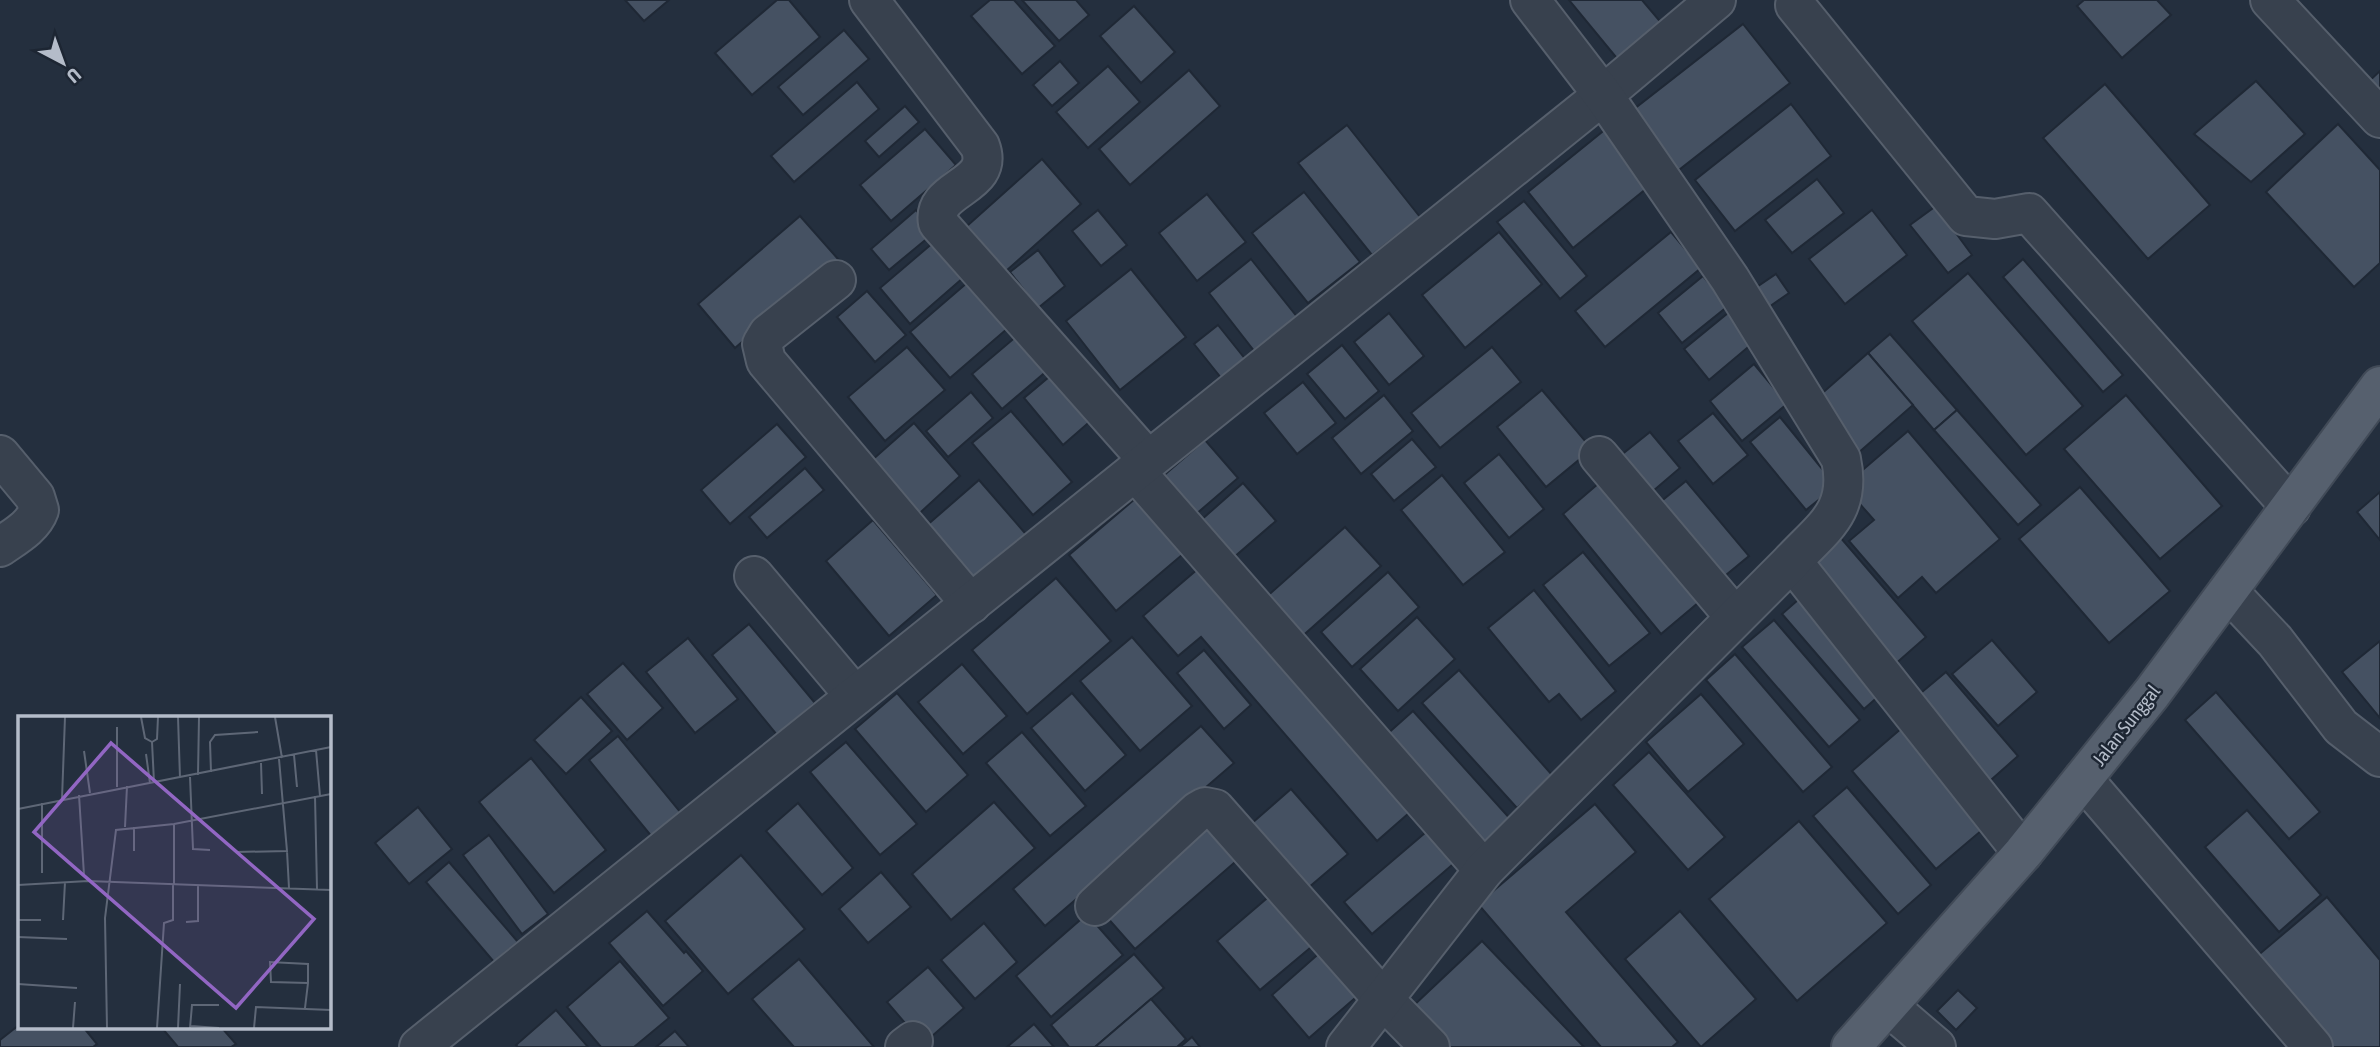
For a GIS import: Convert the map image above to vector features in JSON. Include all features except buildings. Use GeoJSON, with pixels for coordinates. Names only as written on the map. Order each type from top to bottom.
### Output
{"type":"FeatureCollection","features":[{"type":"Feature","properties":{"kind":"main road","name":"Jalan Sunggal"},"geometry":{"type":"LineString","coordinates":[[1872,1033],[2083,779],[2380,387]]}},
{"type":"Feature","properties":{"kind":"street"},"geometry":{"type":"LineString","coordinates":[[869,0],[980,146],[984,155],[980,172],[939,208],[938,223],[1484,870]]}},
{"type":"Feature","properties":{"kind":"street"},"geometry":{"type":"LineString","coordinates":[[1346,1047],[1484,870],[1792,562],[1840,506],[1844,482],[1841,459],[1730,279],[1603,95],[1530,0]]}},
{"type":"Feature","properties":{"kind":"street"},"geometry":{"type":"LineString","coordinates":[[419,1047],[1603,95],[1716,0]]}},
{"type":"Feature","properties":{"kind":"street"},"geometry":{"type":"LineString","coordinates":[[2270,0],[2380,118]]}},
{"type":"Feature","properties":{"kind":"street"},"geometry":{"type":"LineString","coordinates":[[1794,5],[1966,216],[1995,219],[2028,213],[2291,507]]}},
{"type":"Feature","properties":{"kind":"street"},"geometry":{"type":"LineString","coordinates":[[836,280],[768,334],[762,344],[766,361],[971,604]]}},
{"type":"Feature","properties":{"kind":"street"},"geometry":{"type":"LineString","coordinates":[[0,455],[35,497],[39,510],[37,517],[29,525],[0,547]]}},
{"type":"Feature","properties":{"kind":"street"},"geometry":{"type":"LineString","coordinates":[[1599,456],[1735,617]]}},
{"type":"Feature","properties":{"kind":"street"},"geometry":{"type":"LineString","coordinates":[[1792,562],[2023,853]]}},
{"type":"Feature","properties":{"kind":"street"},"geometry":{"type":"LineString","coordinates":[[754,576],[855,696]]}},
{"type":"Feature","properties":{"kind":"street"},"geometry":{"type":"LineString","coordinates":[[2228,591],[2275,641],[2341,727],[2380,757]]}},
{"type":"Feature","properties":{"kind":"street"},"geometry":{"type":"LineString","coordinates":[[2083,779],[2313,1047]]}},
{"type":"Feature","properties":{"kind":"street"},"geometry":{"type":"LineString","coordinates":[[1095,905],[1198,811],[1205,807],[1215,808],[1383,999],[1430,1047]]}},
{"type":"Feature","properties":{"kind":"street"},"geometry":{"type":"LineString","coordinates":[[1872,1033],[1936,1047]]}}]}
